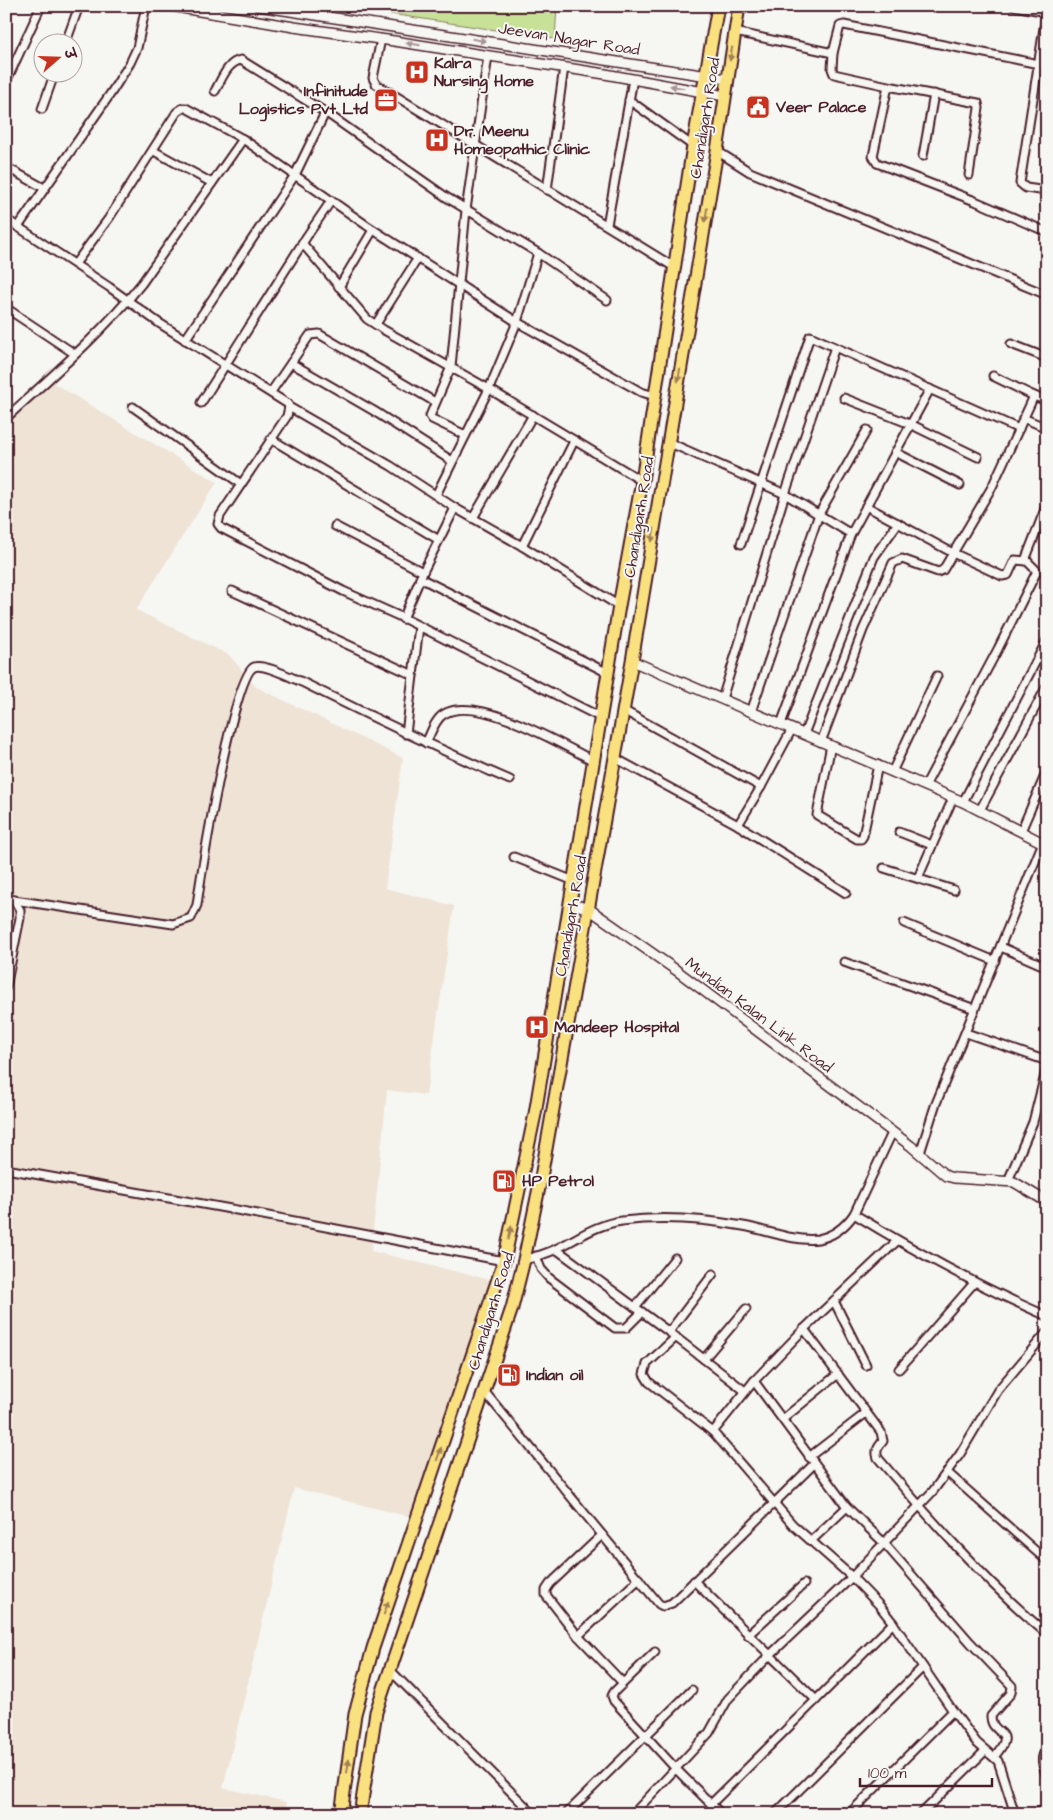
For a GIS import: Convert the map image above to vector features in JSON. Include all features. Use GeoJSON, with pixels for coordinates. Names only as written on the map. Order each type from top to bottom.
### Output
{"type":"FeatureCollection","features":[{"type":"Feature","properties":{"kind":"main road","name":"Chandigarh Road"},"geometry":{"type":"LineString","coordinates":[[341,1814],[355,1714],[373,1648],[504,1261],[536,1114],[619,606],[642,481],[702,91],[718,6]]}},
{"type":"Feature","properties":{"kind":"main road","name":"Chandigarh Road"},"geometry":{"type":"LineString","coordinates":[[360,1814],[376,1712],[512,1308],[524,1260],[540,1183],[632,662],[717,151],[739,6]]}},
{"type":"Feature","properties":{"kind":"street"},"geometry":{"type":"LineString","coordinates":[[6,82],[41,6]]}},
{"type":"Feature","properties":{"kind":"street"},"geometry":{"type":"LineString","coordinates":[[70,32],[79,6]]}},
{"type":"Feature","properties":{"kind":"street"},"geometry":{"type":"LineString","coordinates":[[18,226],[111,93],[130,62],[137,48],[146,6]]}},
{"type":"Feature","properties":{"kind":"street","name":"Jeevan Nagar Road"},"geometry":{"type":"LineString","coordinates":[[170,6],[632,79],[725,96]]}},
{"type":"Feature","properties":{"kind":"street","name":"Jeevan Nagar Road"},"geometry":{"type":"LineString","coordinates":[[258,6],[727,79]]}},
{"type":"Feature","properties":{"kind":"street"},"geometry":{"type":"LineString","coordinates":[[1014,6],[1046,12]]}},
{"type":"Feature","properties":{"kind":"street"},"geometry":{"type":"LineString","coordinates":[[1047,8],[1020,183],[1026,188],[1047,191]]}},
{"type":"Feature","properties":{"kind":"street"},"geometry":{"type":"LineString","coordinates":[[969,174],[979,104],[977,102],[834,74],[832,69],[833,53],[840,26],[844,25],[1039,64]]}},
{"type":"Feature","properties":{"kind":"street"},"geometry":{"type":"LineString","coordinates":[[735,32],[833,53]]}},
{"type":"Feature","properties":{"kind":"street"},"geometry":{"type":"LineString","coordinates":[[381,39],[373,78],[374,82],[674,267]]}},
{"type":"Feature","properties":{"kind":"street"},"geometry":{"type":"LineString","coordinates":[[465,435],[430,417],[451,367],[466,210],[488,56]]}},
{"type":"Feature","properties":{"kind":"street"},"geometry":{"type":"LineString","coordinates":[[214,91],[228,68],[234,62],[241,60],[325,113],[466,210],[538,253],[607,300]]}},
{"type":"Feature","properties":{"kind":"street"},"geometry":{"type":"LineString","coordinates":[[547,190],[564,68]]}},
{"type":"Feature","properties":{"kind":"street"},"geometry":{"type":"LineString","coordinates":[[608,225],[632,79]]}},
{"type":"Feature","properties":{"kind":"street"},"geometry":{"type":"LineString","coordinates":[[42,109],[51,82]]}},
{"type":"Feature","properties":{"kind":"street"},"geometry":{"type":"LineString","coordinates":[[888,86],[873,156],[875,161],[1047,232]]}},
{"type":"Feature","properties":{"kind":"street"},"geometry":{"type":"LineString","coordinates":[[923,156],[934,94]]}},
{"type":"Feature","properties":{"kind":"street"},"geometry":{"type":"LineString","coordinates":[[629,100],[693,146]]}},
{"type":"Feature","properties":{"kind":"street"},"geometry":{"type":"LineString","coordinates":[[75,264],[109,218],[177,112],[183,108],[190,109],[243,139],[373,230],[517,322],[641,392],[655,396]]}},
{"type":"Feature","properties":{"kind":"street"},"geometry":{"type":"LineString","coordinates":[[186,340],[295,175],[325,113]]}},
{"type":"Feature","properties":{"kind":"street"},"geometry":{"type":"LineString","coordinates":[[6,418],[128,300],[142,283],[243,139]]}},
{"type":"Feature","properties":{"kind":"street"},"geometry":{"type":"LineString","coordinates":[[154,150],[212,183]]}},
{"type":"Feature","properties":{"kind":"street"},"geometry":{"type":"LineString","coordinates":[[717,151],[750,172],[1047,296]]}},
{"type":"Feature","properties":{"kind":"street"},"geometry":{"type":"LineString","coordinates":[[6,167],[44,188]]}},
{"type":"Feature","properties":{"kind":"street"},"geometry":{"type":"LineString","coordinates":[[201,403],[330,201]]}},
{"type":"Feature","properties":{"kind":"street"},"geometry":{"type":"LineString","coordinates":[[6,219],[186,340],[285,401],[289,407],[384,462],[455,508],[522,546],[619,606]]}},
{"type":"Feature","properties":{"kind":"street"},"geometry":{"type":"LineString","coordinates":[[339,286],[373,230]]}},
{"type":"Feature","properties":{"kind":"street"},"geometry":{"type":"LineString","coordinates":[[302,243],[362,315],[489,388],[642,481]]}},
{"type":"Feature","properties":{"kind":"street"},"geometry":{"type":"LineString","coordinates":[[436,495],[489,388],[517,322],[538,253]]}},
{"type":"Feature","properties":{"kind":"street"},"geometry":{"type":"LineString","coordinates":[[376,324],[418,258]]}},
{"type":"Feature","properties":{"kind":"street"},"geometry":{"type":"LineString","coordinates":[[6,308],[74,354]]}},
{"type":"Feature","properties":{"kind":"street"},"geometry":{"type":"LineString","coordinates":[[271,392],[310,335],[319,334],[435,402]]}},
{"type":"Feature","properties":{"kind":"street"},"geometry":{"type":"LineString","coordinates":[[741,544],[808,337],[812,336],[1019,428]]}},
{"type":"Feature","properties":{"kind":"street"},"geometry":{"type":"LineString","coordinates":[[1011,344],[1047,358]]}},
{"type":"Feature","properties":{"kind":"street"},"geometry":{"type":"LineString","coordinates":[[722,699],[785,494],[835,347]]}},
{"type":"Feature","properties":{"kind":"street"},"geometry":{"type":"LineString","coordinates":[[291,363],[374,411],[452,461]]}},
{"type":"Feature","properties":{"kind":"street"},"geometry":{"type":"LineString","coordinates":[[993,376],[1034,396],[1047,400]]}},
{"type":"Feature","properties":{"kind":"street"},"geometry":{"type":"LineString","coordinates":[[781,724],[851,534],[930,389]]}},
{"type":"Feature","properties":{"kind":"street"},"geometry":{"type":"LineString","coordinates":[[878,765],[861,839],[857,839],[817,816],[826,744],[864,630],[893,563],[902,559],[939,572],[943,570],[992,487],[1034,396]]}},
{"type":"Feature","properties":{"kind":"street"},"geometry":{"type":"LineString","coordinates":[[844,398],[910,424],[978,457]]}},
{"type":"Feature","properties":{"kind":"street"},"geometry":{"type":"LineString","coordinates":[[133,407],[241,484]]}},
{"type":"Feature","properties":{"kind":"street"},"geometry":{"type":"LineString","coordinates":[[289,407],[288,416],[220,516],[218,524],[221,528],[602,718]]}},
{"type":"Feature","properties":{"kind":"street"},"geometry":{"type":"LineString","coordinates":[[473,518],[533,416]]}},
{"type":"Feature","properties":{"kind":"street"},"geometry":{"type":"LineString","coordinates":[[1023,418],[1047,428]]}},
{"type":"Feature","properties":{"kind":"street"},"geometry":{"type":"LineString","coordinates":[[751,712],[819,514],[867,430]]}},
{"type":"Feature","properties":{"kind":"street"},"geometry":{"type":"LineString","coordinates":[[271,439],[438,540]]}},
{"type":"Feature","properties":{"kind":"street"},"geometry":{"type":"LineString","coordinates":[[522,546],[574,441]]}},
{"type":"Feature","properties":{"kind":"street"},"geometry":{"type":"LineString","coordinates":[[668,442],[785,494],[851,534]]}},
{"type":"Feature","properties":{"kind":"street"},"geometry":{"type":"LineString","coordinates":[[895,452],[960,485]]}},
{"type":"Feature","properties":{"kind":"street"},"geometry":{"type":"LineString","coordinates":[[1027,561],[1026,558],[1047,504]]}},
{"type":"Feature","properties":{"kind":"street"},"geometry":{"type":"LineString","coordinates":[[866,506],[953,553],[1004,576],[1008,575],[1015,560],[1027,561],[1035,569],[1036,573],[925,786]]}},
{"type":"Feature","properties":{"kind":"street"},"geometry":{"type":"LineString","coordinates":[[403,618],[421,575],[455,508]]}},
{"type":"Feature","properties":{"kind":"street"},"geometry":{"type":"LineString","coordinates":[[804,734],[874,558],[898,523]]}},
{"type":"Feature","properties":{"kind":"street"},"geometry":{"type":"LineString","coordinates":[[335,526],[421,575],[608,673]]}},
{"type":"Feature","properties":{"kind":"street"},"geometry":{"type":"LineString","coordinates":[[232,591],[413,674]]}},
{"type":"Feature","properties":{"kind":"street"},"geometry":{"type":"LineString","coordinates":[[406,734],[419,626]]}},
{"type":"Feature","properties":{"kind":"street"},"geometry":{"type":"LineString","coordinates":[[963,802],[1047,640]]}},
{"type":"Feature","properties":{"kind":"street"},"geometry":{"type":"LineString","coordinates":[[632,662],[963,802],[1045,844],[935,1106],[920,1153]]}},
{"type":"Feature","properties":{"kind":"street"},"geometry":{"type":"LineString","coordinates":[[10,899],[173,924],[191,918],[196,905],[227,738],[244,681],[251,669],[255,667],[261,666],[293,678],[406,734],[510,780]]}},
{"type":"Feature","properties":{"kind":"street"},"geometry":{"type":"LineString","coordinates":[[892,772],[937,676]]}},
{"type":"Feature","properties":{"kind":"street"},"geometry":{"type":"LineString","coordinates":[[980,810],[1047,686]]}},
{"type":"Feature","properties":{"kind":"street"},"geometry":{"type":"LineString","coordinates":[[426,743],[440,716],[452,711],[474,710],[510,720],[594,761]]}},
{"type":"Feature","properties":{"kind":"street"},"geometry":{"type":"LineString","coordinates":[[623,710],[761,786]]}},
{"type":"Feature","properties":{"kind":"street"},"geometry":{"type":"LineString","coordinates":[[738,825],[792,729]]}},
{"type":"Feature","properties":{"kind":"street"},"geometry":{"type":"LineString","coordinates":[[615,758],[738,825],[846,893]]}},
{"type":"Feature","properties":{"kind":"street"},"geometry":{"type":"LineString","coordinates":[[1021,831],[1047,771]]}},
{"type":"Feature","properties":{"kind":"street"},"geometry":{"type":"LineString","coordinates":[[918,878],[953,798]]}},
{"type":"Feature","properties":{"kind":"street"},"geometry":{"type":"LineString","coordinates":[[899,832],[932,845]]}},
{"type":"Feature","properties":{"kind":"street"},"geometry":{"type":"LineString","coordinates":[[514,857],[574,881]]}},
{"type":"Feature","properties":{"kind":"street"},"geometry":{"type":"LineString","coordinates":[[884,868],[954,890]]}},
{"type":"Feature","properties":{"kind":"street"},"geometry":{"type":"LineString","coordinates":[[6,987],[20,918],[20,910],[10,899]]}},
{"type":"Feature","properties":{"kind":"street","name":"Mundian Kalan Link Road"},"geometry":{"type":"LineString","coordinates":[[570,903],[589,910],[676,970],[911,1146],[949,1178],[1008,1181]]}},
{"type":"Feature","properties":{"kind":"street"},"geometry":{"type":"LineString","coordinates":[[904,923],[995,961]]}},
{"type":"Feature","properties":{"kind":"street"},"geometry":{"type":"LineString","coordinates":[[1001,947],[1047,967]]}},
{"type":"Feature","properties":{"kind":"street"},"geometry":{"type":"LineString","coordinates":[[844,962],[975,1010]]}},
{"type":"Feature","properties":{"kind":"street"},"geometry":{"type":"LineString","coordinates":[[966,1033],[1047,1061]]}},
{"type":"Feature","properties":{"kind":"street"},"geometry":{"type":"LineString","coordinates":[[1047,1067],[1032,1122],[1008,1181],[1017,1184],[1047,1202]]}},
{"type":"Feature","properties":{"kind":"street"},"geometry":{"type":"LineString","coordinates":[[524,1260],[556,1249],[595,1228],[620,1221],[637,1219],[698,1220],[744,1226],[787,1236],[819,1239],[841,1229],[854,1214],[892,1133]]}},
{"type":"Feature","properties":{"kind":"street"},"geometry":{"type":"LineString","coordinates":[[6,1169],[504,1261]]}},
{"type":"Feature","properties":{"kind":"street"},"geometry":{"type":"LineString","coordinates":[[854,1214],[897,1241],[974,1283],[1047,1316]]}},
{"type":"Feature","properties":{"kind":"street"},"geometry":{"type":"LineString","coordinates":[[713,1432],[745,1391],[804,1329],[897,1241]]}},
{"type":"Feature","properties":{"kind":"street"},"geometry":{"type":"LineString","coordinates":[[556,1249],[676,1337],[745,1391]]}},
{"type":"Feature","properties":{"kind":"street"},"geometry":{"type":"LineString","coordinates":[[536,1256],[539,1266],[549,1278],[615,1328],[626,1328],[642,1312]]}},
{"type":"Feature","properties":{"kind":"street"},"geometry":{"type":"LineString","coordinates":[[635,1307],[675,1258]]}},
{"type":"Feature","properties":{"kind":"street"},"geometry":{"type":"LineString","coordinates":[[669,1332],[714,1274]]}},
{"type":"Feature","properties":{"kind":"street"},"geometry":{"type":"LineString","coordinates":[[899,1369],[974,1283]]}},
{"type":"Feature","properties":{"kind":"street"},"geometry":{"type":"LineString","coordinates":[[834,1301],[866,1365]]}},
{"type":"Feature","properties":{"kind":"street"},"geometry":{"type":"LineString","coordinates":[[704,1359],[746,1309]]}},
{"type":"Feature","properties":{"kind":"street"},"geometry":{"type":"LineString","coordinates":[[804,1329],[883,1437],[883,1441],[877,1449],[876,1454],[878,1458],[919,1507],[983,1576],[1047,1634]]}},
{"type":"Feature","properties":{"kind":"street"},"geometry":{"type":"LineString","coordinates":[[633,1814],[712,1729],[728,1699],[770,1655],[852,1577],[919,1507],[948,1473],[998,1390],[1047,1332]]}},
{"type":"Feature","properties":{"kind":"street"},"geometry":{"type":"LineString","coordinates":[[676,1337],[647,1364],[644,1374],[649,1382],[713,1432],[793,1525],[852,1577],[878,1605],[893,1623],[952,1711],[1000,1767],[1015,1814]]}},
{"type":"Feature","properties":{"kind":"street"},"geometry":{"type":"LineString","coordinates":[[783,1419],[838,1374]]}},
{"type":"Feature","properties":{"kind":"street"},"geometry":{"type":"LineString","coordinates":[[754,1381],[847,1507],[884,1542],[964,1636],[1012,1686],[1011,1693],[991,1716],[992,1722],[1005,1741],[1004,1746],[994,1758]]}},
{"type":"Feature","properties":{"kind":"street"},"geometry":{"type":"LineString","coordinates":[[484,1391],[659,1604],[663,1606],[667,1606],[672,1602],[814,1464]]}},
{"type":"Feature","properties":{"kind":"street"},"geometry":{"type":"LineString","coordinates":[[810,1457],[866,1413]]}},
{"type":"Feature","properties":{"kind":"street"},"geometry":{"type":"LineString","coordinates":[[948,1473],[1047,1561]]}},
{"type":"Feature","properties":{"kind":"street"},"geometry":{"type":"LineString","coordinates":[[811,1541],[847,1507]]}},
{"type":"Feature","properties":{"kind":"street"},"geometry":{"type":"LineString","coordinates":[[602,1535],[550,1584],[546,1590],[546,1595],[578,1636],[622,1682]]}},
{"type":"Feature","properties":{"kind":"street"},"geometry":{"type":"LineString","coordinates":[[578,1636],[639,1579]]}},
{"type":"Feature","properties":{"kind":"street"},"geometry":{"type":"LineString","coordinates":[[694,1581],[748,1636],[816,1700]]}},
{"type":"Feature","properties":{"kind":"street"},"geometry":{"type":"LineString","coordinates":[[748,1636],[804,1584]]}},
{"type":"Feature","properties":{"kind":"street"},"geometry":{"type":"LineString","coordinates":[[711,1804],[893,1623]]}},
{"type":"Feature","properties":{"kind":"street"},"geometry":{"type":"LineString","coordinates":[[655,1652],[622,1682],[612,1696],[614,1701],[676,1769],[721,1814]]}},
{"type":"Feature","properties":{"kind":"street"},"geometry":{"type":"LineString","coordinates":[[775,1814],[923,1667]]}},
{"type":"Feature","properties":{"kind":"street"},"geometry":{"type":"LineString","coordinates":[[390,1670],[533,1814]]}},
{"type":"Feature","properties":{"kind":"street"},"geometry":{"type":"LineString","coordinates":[[566,1814],[692,1690]]}},
{"type":"Feature","properties":{"kind":"street"},"geometry":{"type":"LineString","coordinates":[[848,1814],[952,1711]]}},
{"type":"Feature","properties":{"kind":"street"},"geometry":{"type":"LineString","coordinates":[[1047,1748],[1042,1755],[1047,1776]]}},
{"type":"Feature","properties":{"kind":"street"},"geometry":{"type":"LineString","coordinates":[[933,1814],[924,1811],[985,1751]]}},
{"type":"Feature","properties":{"kind":"shaded area"},"geometry":{"type":"Polygon","coordinates":[[[50,381],[217,482],[136,610],[229,655],[256,687],[403,758],[385,888],[454,906],[426,1095],[387,1090],[371,1251],[495,1281],[411,1517],[294,1488],[223,1788],[287,1802],[284,1814],[6,1814],[6,394],[20,410],[50,381]]]}},
{"type":"Feature","properties":{"kind":"green space"},"geometry":{"type":"Polygon","coordinates":[[[338,6],[557,6],[555,39],[338,6]]]}},
{"type":"Feature","properties":{"kind":"place","name":"Kalra Nursing Home"},"geometry":{"type":"Point","coordinates":[417,72]}},
{"type":"Feature","properties":{"kind":"place","name":"Infinitude Logistics Pvt Ltd"},"geometry":{"type":"Point","coordinates":[386,100]}},
{"type":"Feature","properties":{"kind":"place","name":"Veer Palace"},"geometry":{"type":"Point","coordinates":[758,107]}},
{"type":"Feature","properties":{"kind":"place","name":"Dr. Meenu Homeopathic Clinic"},"geometry":{"type":"Point","coordinates":[437,140]}},
{"type":"Feature","properties":{"kind":"place","name":"Mandeep Hospital"},"geometry":{"type":"Point","coordinates":[537,1027]}},
{"type":"Feature","properties":{"kind":"place","name":"HP Petrol"},"geometry":{"type":"Point","coordinates":[504,1181]}},
{"type":"Feature","properties":{"kind":"place","name":"Indian oil"},"geometry":{"type":"Point","coordinates":[509,1375]}}]}
